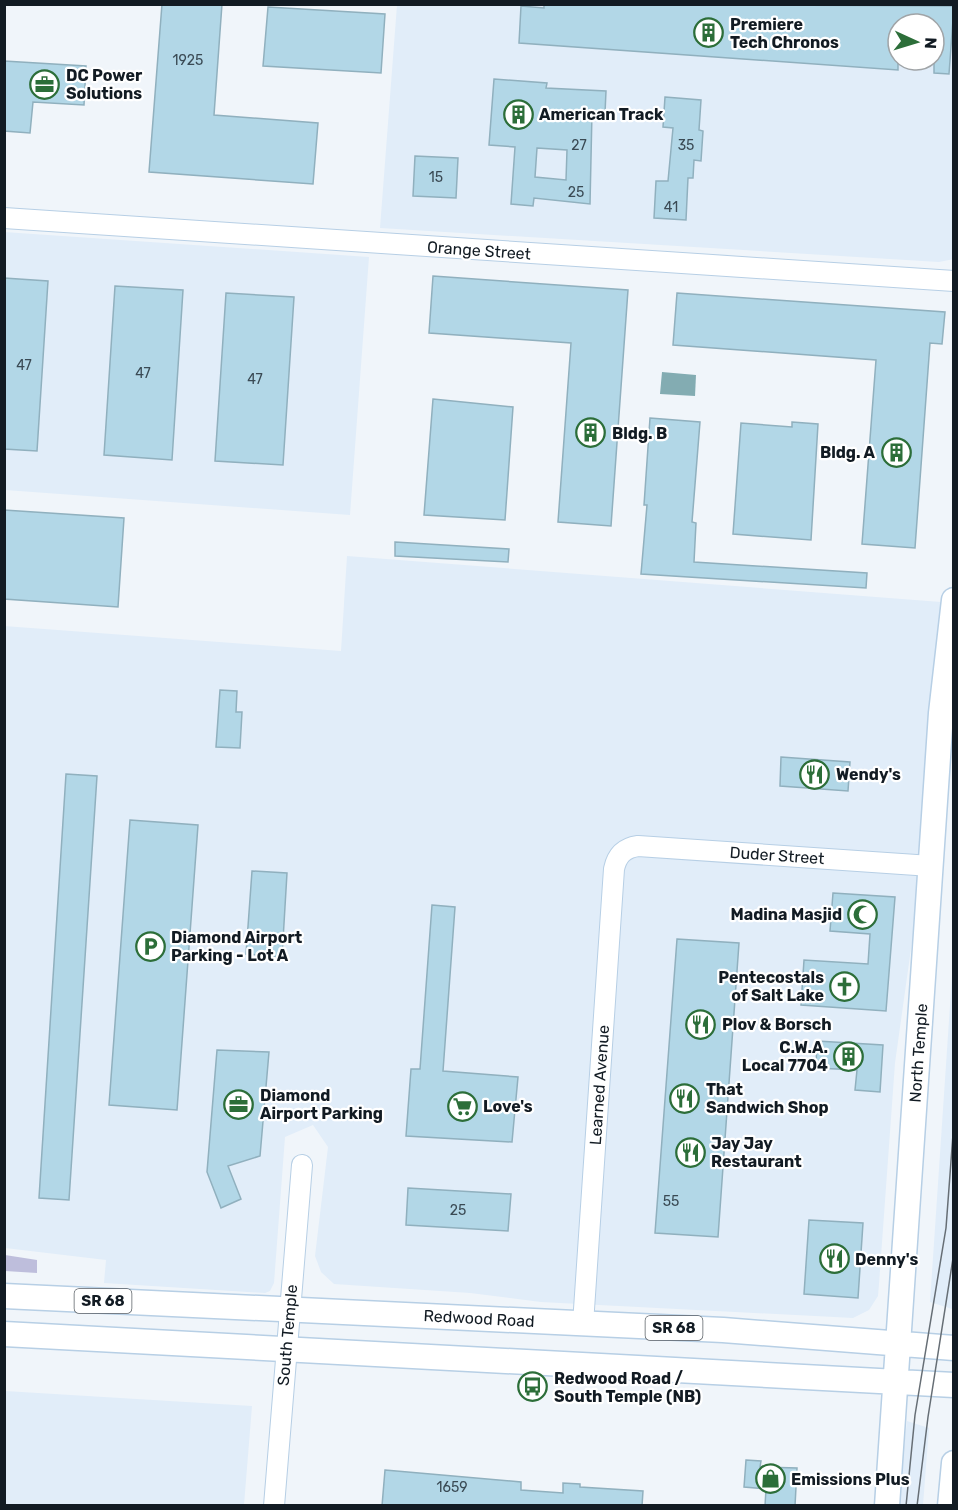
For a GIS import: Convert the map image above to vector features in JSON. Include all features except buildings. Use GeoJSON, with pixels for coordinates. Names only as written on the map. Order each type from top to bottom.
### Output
{"type":"FeatureCollection","features":[{"type":"Feature","properties":{"kind":"main road","name":"North Temple"},"geometry":{"type":"LineString","coordinates":[[887,1506],[900,1342],[941,713],[954,600]]}},
{"type":"Feature","properties":{"kind":"main road","name":"Redwood Road"},"geometry":{"type":"LineString","coordinates":[[4,1296],[583,1324],[900,1342],[954,1348]]}},
{"type":"Feature","properties":{"kind":"main road","name":"SR 68"},"geometry":{"type":"LineString","coordinates":[[4,1334],[954,1385]]}},
{"type":"Feature","properties":{"kind":"main road"},"geometry":{"type":"LineString","coordinates":[[950,1506],[954,1463]]}},
{"type":"Feature","properties":{"kind":"street","name":"Orange Street"},"geometry":{"type":"LineString","coordinates":[[4,218],[954,281]]}},
{"type":"Feature","properties":{"kind":"street","name":"Duder Street"},"geometry":{"type":"LineString","coordinates":[[625,850],[638,846],[931,866]]}},
{"type":"Feature","properties":{"kind":"street","name":"Learned Avenue"},"geometry":{"type":"LineString","coordinates":[[583,1324],[614,869],[619,855],[625,850]]}},
{"type":"Feature","properties":{"kind":"street","name":"South Temple"},"geometry":{"type":"LineString","coordinates":[[274,1506],[288,1310],[302,1165]]}},
{"type":"Feature","properties":{"kind":"shaded area"},"geometry":{"type":"Polygon","coordinates":[[[397,5],[953,5],[954,259],[939,262],[380,228],[397,5]]]}},
{"type":"Feature","properties":{"kind":"shaded area"},"geometry":{"type":"Polygon","coordinates":[[[4,232],[369,257],[350,515],[5,490],[4,232]]]}},
{"type":"Feature","properties":{"kind":"shaded area"},"geometry":{"type":"Polygon","coordinates":[[[662,372],[696,375],[695,396],[660,394],[662,372]]]}},
{"type":"Feature","properties":{"kind":"shaded area"},"geometry":{"type":"Polygon","coordinates":[[[347,556],[941,602],[931,691],[916,913],[895,1063],[878,1296],[869,1310],[853,1318],[541,1302],[470,1293],[334,1284],[321,1272],[315,1256],[328,1147],[313,1125],[285,1137],[274,1283],[270,1291],[265,1293],[104,1283],[106,1260],[5,1248],[4,626],[341,651],[347,556]]]}},
{"type":"Feature","properties":{"kind":"shaded area"},"geometry":{"type":"Polygon","coordinates":[[[953,961],[954,1293],[952,1309],[930,1302],[953,961]]]}},
{"type":"Feature","properties":{"kind":"shaded area"},"geometry":{"type":"Polygon","coordinates":[[[5,1255],[37,1260],[37,1273],[5,1271],[5,1255]]]}},
{"type":"Feature","properties":{"kind":"shaded area"},"geometry":{"type":"Polygon","coordinates":[[[5,1391],[252,1406],[244,1505],[5,1505],[5,1391]]]}},
{"type":"Feature","properties":{"kind":"shaded area"},"geometry":{"type":"Polygon","coordinates":[[[907,1421],[929,1428],[923,1505],[897,1506],[907,1421]]]}},
{"type":"Feature","properties":{"kind":"tram line"},"geometry":{"type":"LineString","coordinates":[[906,1506],[915,1415],[946,1228],[954,1121]]}},
{"type":"Feature","properties":{"kind":"tram line"},"geometry":{"type":"LineString","coordinates":[[917,1506],[928,1417],[954,1252]]}},
{"type":"Feature","properties":{"kind":"place","name":"Premiere Tech Chronos"},"geometry":{"type":"Point","coordinates":[709,33]}},
{"type":"Feature","properties":{"kind":"place","name":"DC Power Solutions"},"geometry":{"type":"Point","coordinates":[45,84]}},
{"type":"Feature","properties":{"kind":"place","name":"American Track"},"geometry":{"type":"Point","coordinates":[518,114]}},
{"type":"Feature","properties":{"kind":"place","name":"Bldg. B"},"geometry":{"type":"Point","coordinates":[591,433]}},
{"type":"Feature","properties":{"kind":"place","name":"Bldg. A"},"geometry":{"type":"Point","coordinates":[896,452]}},
{"type":"Feature","properties":{"kind":"place","name":"Wendy's"},"geometry":{"type":"Point","coordinates":[815,774]}},
{"type":"Feature","properties":{"kind":"place","name":"Madina Masjid"},"geometry":{"type":"Point","coordinates":[863,914]}},
{"type":"Feature","properties":{"kind":"place","name":"Diamond Airport Parking - Lot A"},"geometry":{"type":"Point","coordinates":[150,946]}},
{"type":"Feature","properties":{"kind":"place","name":"Pentecostals of Salt Lake"},"geometry":{"type":"Point","coordinates":[845,986]}},
{"type":"Feature","properties":{"kind":"place","name":"Plov & Borsch"},"geometry":{"type":"Point","coordinates":[701,1024]}},
{"type":"Feature","properties":{"kind":"place","name":"C.W.A. Local 7704"},"geometry":{"type":"Point","coordinates":[849,1056]}},
{"type":"Feature","properties":{"kind":"place","name":"That Sandwich Shop"},"geometry":{"type":"Point","coordinates":[685,1098]}},
{"type":"Feature","properties":{"kind":"place","name":"Diamond Airport Parking"},"geometry":{"type":"Point","coordinates":[239,1104]}},
{"type":"Feature","properties":{"kind":"place","name":"Love's"},"geometry":{"type":"Point","coordinates":[462,1106]}},
{"type":"Feature","properties":{"kind":"place","name":"Jay Jay Restaurant"},"geometry":{"type":"Point","coordinates":[690,1152]}},
{"type":"Feature","properties":{"kind":"place","name":"Denny's"},"geometry":{"type":"Point","coordinates":[834,1259]}},
{"type":"Feature","properties":{"kind":"place","name":"Redwood Road / South Temple (NB)"},"geometry":{"type":"Point","coordinates":[533,1387]}},
{"type":"Feature","properties":{"kind":"place","name":"Emissions Plus"},"geometry":{"type":"Point","coordinates":[770,1479]}}]}
